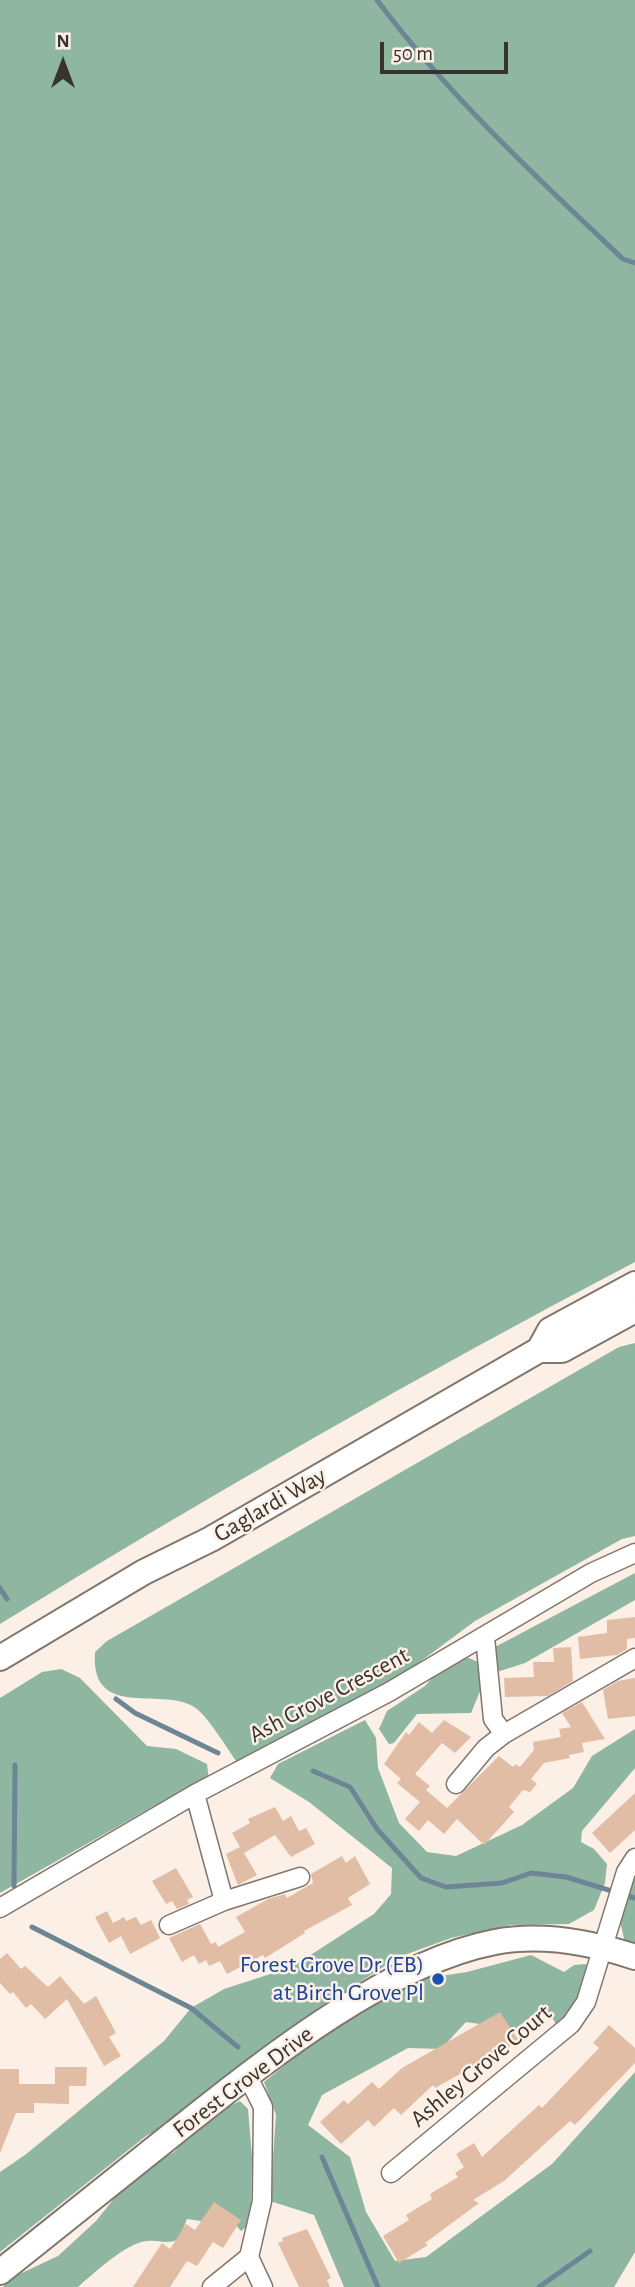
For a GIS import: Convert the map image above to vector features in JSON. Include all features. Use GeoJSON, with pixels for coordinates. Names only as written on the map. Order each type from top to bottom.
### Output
{"type":"FeatureCollection","features":[{"type":"Feature","properties":{"kind":"main road","name":"Gaglardi Way"},"geometry":{"type":"LineString","coordinates":[[539,1350],[550,1330],[635,1284]]}},
{"type":"Feature","properties":{"kind":"main road","name":"Gaglardi Way"},"geometry":{"type":"LineString","coordinates":[[0,1658],[144,1572],[211,1539],[539,1350],[562,1350],[635,1310]]}},
{"type":"Feature","properties":{"kind":"main road","name":"Forest Grove Drive"},"geometry":{"type":"LineString","coordinates":[[0,2272],[247,2075],[325,2021],[445,1956],[495,1942],[539,1938],[604,1947],[635,1957]]}},
{"type":"Feature","properties":{"kind":"street","name":"Ash Grove Crescent"},"geometry":{"type":"LineString","coordinates":[[0,1908],[195,1794],[389,1692],[591,1573],[635,1553]]}},
{"type":"Feature","properties":{"kind":"street"},"geometry":{"type":"LineString","coordinates":[[485,1637],[493,1719],[504,1734]]}},
{"type":"Feature","properties":{"kind":"street"},"geometry":{"type":"LineString","coordinates":[[456,1784],[486,1748],[504,1734],[635,1658]]}},
{"type":"Feature","properties":{"kind":"street"},"geometry":{"type":"LineString","coordinates":[[195,1794],[224,1900]]}},
{"type":"Feature","properties":{"kind":"street","name":"Ashley Grove Court"},"geometry":{"type":"LineString","coordinates":[[391,2173],[571,2024],[586,2002],[622,1885],[635,1858]]}},
{"type":"Feature","properties":{"kind":"street"},"geometry":{"type":"LineString","coordinates":[[169,1925],[224,1900],[300,1877]]}},
{"type":"Feature","properties":{"kind":"street"},"geometry":{"type":"LineString","coordinates":[[212,2287],[249,2256],[262,2201],[262,2107],[247,2075]]}},
{"type":"Feature","properties":{"kind":"street"},"geometry":{"type":"LineString","coordinates":[[249,2256],[263,2287]]}},
{"type":"Feature","properties":{"kind":"green space"},"geometry":{"type":"Polygon","coordinates":[[[0,0],[635,0],[635,1262],[314,1437],[0,1624],[0,0]]]}},
{"type":"Feature","properties":{"kind":"green space"},"geometry":{"type":"Polygon","coordinates":[[[635,1343],[635,1536],[622,1539],[475,1621],[363,1704],[239,1765],[214,1728],[197,1709],[184,1702],[117,1695],[104,1687],[97,1674],[95,1652],[107,1641],[619,1347],[635,1343]]]}},
{"type":"Feature","properties":{"kind":"green space"},"geometry":{"type":"Polygon","coordinates":[[[635,1573],[635,1600],[525,1663],[497,1672],[495,1647],[635,1573]]]}},
{"type":"Feature","properties":{"kind":"green space"},"geometry":{"type":"Polygon","coordinates":[[[469,1658],[478,1662],[481,1689],[471,1713],[417,1714],[394,1743],[389,1744],[379,1729],[387,1711],[425,1686],[447,1661],[469,1658]]]}},
{"type":"Feature","properties":{"kind":"green space"},"geometry":{"type":"Polygon","coordinates":[[[61,1669],[80,1678],[147,1746],[176,1749],[207,1764],[209,1781],[177,1793],[0,1893],[0,1698],[42,1672],[61,1669]]]}},
{"type":"Feature","properties":{"kind":"green space"},"geometry":{"type":"Polygon","coordinates":[[[365,1720],[376,1738],[378,1768],[399,1823],[427,1852],[456,1856],[522,1825],[573,1788],[592,1756],[635,1729],[635,1768],[582,1831],[581,1842],[594,1849],[607,1864],[605,1883],[594,1910],[569,1924],[511,1925],[451,1938],[399,1957],[358,1983],[285,2061],[146,2136],[0,2252],[0,2172],[25,2155],[164,2041],[191,2008],[224,1989],[292,1967],[374,1914],[391,1894],[392,1868],[309,1802],[270,1778],[278,1764],[365,1720]]]}},
{"type":"Feature","properties":{"kind":"green space"},"geometry":{"type":"Polygon","coordinates":[[[635,1861],[635,1949],[625,1943],[620,1921],[635,1861]]]}},
{"type":"Feature","properties":{"kind":"green space"},"geometry":{"type":"Polygon","coordinates":[[[531,1955],[564,1972],[574,1965],[586,1964],[584,1982],[578,1998],[556,2024],[545,2006],[515,2029],[466,2022],[441,2049],[408,2048],[322,2095],[308,2125],[350,2157],[366,2212],[395,2261],[426,2257],[552,2164],[635,2072],[635,2252],[614,2287],[344,2287],[314,2215],[270,2201],[276,2115],[264,2082],[336,2024],[408,1981],[467,1972],[531,1955]]]}},
{"type":"Feature","properties":{"kind":"green space"},"geometry":{"type":"Polygon","coordinates":[[[240,2101],[248,2109],[252,2157],[251,2223],[241,2231],[227,2215],[208,2222],[187,2219],[179,2239],[167,2242],[147,2241],[130,2247],[78,2287],[3,2287],[9,2279],[58,2256],[96,2221],[133,2175],[174,2152],[203,2120],[240,2101]]]}},
{"type":"Feature","properties":{"kind":"building"},"geometry":{"type":"Polygon","coordinates":[[[635,1617],[635,1638],[627,1639],[627,1649],[617,1655],[580,1659],[578,1637],[607,1633],[607,1620],[635,1617]]]}},
{"type":"Feature","properties":{"kind":"building"},"geometry":{"type":"Polygon","coordinates":[[[571,1647],[573,1681],[548,1696],[505,1697],[504,1678],[534,1677],[533,1662],[554,1662],[553,1648],[571,1647]]]}},
{"type":"Feature","properties":{"kind":"building"},"geometry":{"type":"Polygon","coordinates":[[[635,1678],[635,1716],[608,1719],[603,1690],[618,1681],[635,1678]]]}},
{"type":"Feature","properties":{"kind":"building"},"geometry":{"type":"Polygon","coordinates":[[[582,1702],[605,1739],[582,1743],[584,1752],[569,1755],[570,1758],[544,1763],[531,1779],[537,1784],[530,1792],[523,1790],[509,1807],[514,1812],[484,1845],[457,1819],[444,1834],[428,1820],[419,1831],[405,1819],[420,1802],[397,1783],[401,1779],[384,1764],[406,1732],[409,1735],[419,1722],[432,1733],[444,1720],[471,1737],[455,1753],[442,1743],[415,1774],[430,1786],[426,1790],[447,1808],[499,1756],[513,1767],[515,1764],[520,1767],[534,1750],[533,1742],[561,1737],[559,1729],[571,1727],[562,1713],[582,1702]]]}},
{"type":"Feature","properties":{"kind":"building"},"geometry":{"type":"Polygon","coordinates":[[[635,1793],[635,1830],[610,1853],[592,1833],[635,1793]]]}},
{"type":"Feature","properties":{"kind":"building"},"geometry":{"type":"Polygon","coordinates":[[[275,1807],[283,1821],[291,1816],[299,1831],[306,1828],[315,1844],[291,1857],[275,1835],[244,1853],[257,1875],[238,1885],[226,1854],[240,1847],[232,1833],[250,1823],[248,1819],[275,1807]]]}},
{"type":"Feature","properties":{"kind":"building"},"geometry":{"type":"Polygon","coordinates":[[[342,1856],[346,1863],[355,1856],[370,1884],[348,1898],[352,1905],[304,1931],[305,1933],[265,1958],[263,1955],[227,1974],[220,1961],[209,1966],[206,1960],[199,1964],[194,1955],[182,1962],[169,1938],[200,1924],[211,1944],[216,1942],[218,1947],[245,1932],[236,1917],[268,1899],[285,1894],[287,1898],[313,1883],[311,1874],[342,1856]]]}},
{"type":"Feature","properties":{"kind":"building"},"geometry":{"type":"Polygon","coordinates":[[[176,1868],[193,1897],[187,1900],[189,1904],[177,1909],[172,1901],[166,1904],[152,1881],[176,1868]]]}},
{"type":"Feature","properties":{"kind":"building"},"geometry":{"type":"Polygon","coordinates":[[[107,1911],[113,1923],[124,1917],[126,1921],[136,1917],[141,1925],[151,1920],[160,1938],[130,1954],[121,1936],[109,1943],[95,1917],[107,1911]]]}},
{"type":"Feature","properties":{"kind":"building"},"geometry":{"type":"Polygon","coordinates":[[[7,1953],[21,1969],[25,1966],[48,1987],[60,1976],[84,2004],[96,1996],[116,2033],[109,2037],[121,2056],[104,2066],[67,1999],[45,2019],[31,2004],[26,2008],[13,1992],[10,1994],[0,1983],[0,1959],[7,1953]]]}},
{"type":"Feature","properties":{"kind":"building"},"geometry":{"type":"Polygon","coordinates":[[[500,2012],[519,2041],[435,2088],[433,2085],[401,2115],[394,2108],[374,2127],[368,2120],[341,2144],[320,2122],[344,2100],[348,2104],[372,2082],[379,2089],[402,2068],[500,2012]]]}},
{"type":"Feature","properties":{"kind":"building"},"geometry":{"type":"Polygon","coordinates":[[[609,2025],[635,2048],[635,2063],[575,2125],[570,2121],[504,2181],[473,2200],[479,2203],[425,2243],[428,2245],[399,2263],[383,2236],[409,2220],[406,2215],[432,2199],[430,2194],[458,2177],[455,2173],[464,2167],[456,2154],[474,2143],[482,2157],[539,2105],[542,2108],[599,2048],[593,2043],[609,2025]]]}},
{"type":"Feature","properties":{"kind":"building"},"geometry":{"type":"Polygon","coordinates":[[[55,2067],[87,2067],[86,2086],[69,2086],[69,2104],[34,2103],[34,2113],[16,2113],[0,2153],[0,2069],[19,2069],[19,2084],[55,2084],[55,2067]]]}},
{"type":"Feature","properties":{"kind":"building"},"geometry":{"type":"Polygon","coordinates":[[[214,2202],[241,2220],[223,2248],[213,2242],[197,2266],[187,2261],[170,2287],[133,2287],[162,2243],[170,2249],[186,2224],[195,2230],[214,2202]]]}},
{"type":"Feature","properties":{"kind":"building"},"geometry":{"type":"Polygon","coordinates":[[[307,2229],[331,2278],[327,2280],[330,2287],[299,2287],[278,2243],[283,2241],[282,2238],[307,2229]]]}},
{"type":"Feature","properties":{"kind":"waterway"},"geometry":{"type":"LineString","coordinates":[[377,0],[434,69],[494,135],[623,259],[635,263]]}},
{"type":"Feature","properties":{"kind":"waterway"},"geometry":{"type":"LineString","coordinates":[[0,1588],[7,1599]]}},
{"type":"Feature","properties":{"kind":"waterway"},"geometry":{"type":"LineString","coordinates":[[116,1699],[135,1713],[218,1753]]}},
{"type":"Feature","properties":{"kind":"waterway"},"geometry":{"type":"LineString","coordinates":[[14,1886],[15,1765]]}},
{"type":"Feature","properties":{"kind":"waterway"},"geometry":{"type":"LineString","coordinates":[[313,1771],[350,1787],[377,1829],[421,1878],[446,1887],[502,1883],[531,1873],[566,1877],[635,1898]]}},
{"type":"Feature","properties":{"kind":"waterway"},"geometry":{"type":"LineString","coordinates":[[32,1927],[191,2008],[238,2047]]}},
{"type":"Feature","properties":{"kind":"waterway"},"geometry":{"type":"LineString","coordinates":[[322,2157],[378,2287]]}},
{"type":"Feature","properties":{"kind":"waterway"},"geometry":{"type":"LineString","coordinates":[[539,2287],[590,2251]]}},
{"type":"Feature","properties":{"kind":"place","name":"Forest Grove Dr (EB) at Birch Grove Pl"},"geometry":{"type":"Point","coordinates":[438,1979]}}]}
